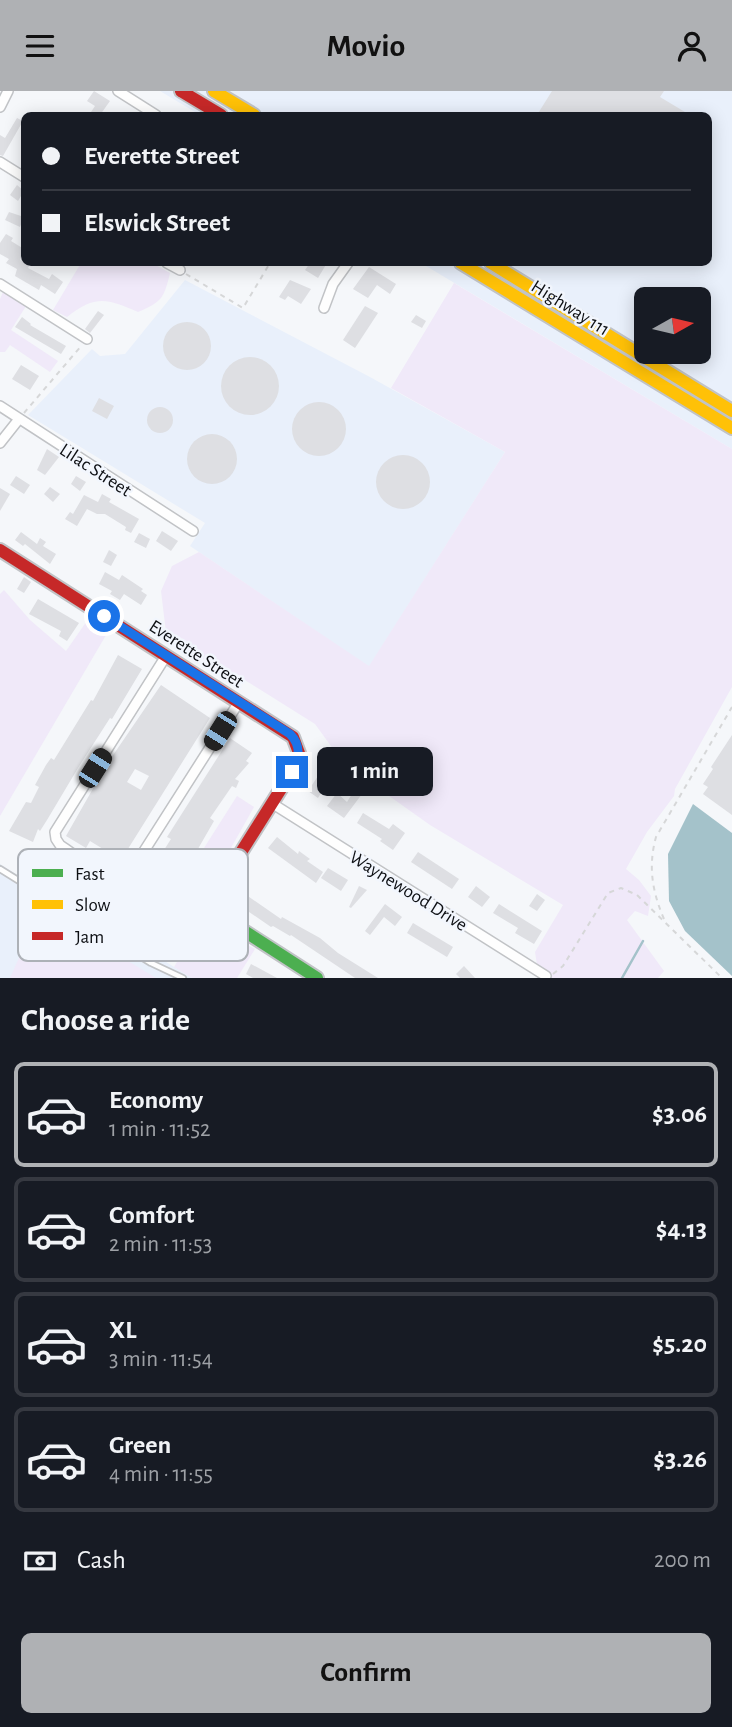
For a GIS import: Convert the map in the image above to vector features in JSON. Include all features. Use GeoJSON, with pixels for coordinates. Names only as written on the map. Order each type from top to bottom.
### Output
{"type":"FeatureCollection","features":[{"type":"Feature","properties":{"kind":"main road"},"geometry":{"type":"LineString","coordinates":[[181,91],[216,112]]}},
{"type":"Feature","properties":{"kind":"main road"},"geometry":{"type":"LineString","coordinates":[[214,91],[249,112]]}},
{"type":"Feature","properties":{"kind":"main road","name":"Highway 111"},"geometry":{"type":"LineString","coordinates":[[466,266],[732,428]]}},
{"type":"Feature","properties":{"kind":"main road","name":"Highway 111"},"geometry":{"type":"LineString","coordinates":[[496,266],[732,411]]}},
{"type":"Feature","properties":{"kind":"main road"},"geometry":{"type":"LineString","coordinates":[[498,285],[732,439]]}},
{"type":"Feature","properties":{"kind":"main road"},"geometry":{"type":"LineString","coordinates":[[597,328],[616,334],[645,353],[732,399]]}},
{"type":"Feature","properties":{"kind":"main road","name":"Everette Street"},"geometry":{"type":"LineString","coordinates":[[0,550],[290,734],[298,746],[296,765],[273,804]]}},
{"type":"Feature","properties":{"kind":"main road"},"geometry":{"type":"LineString","coordinates":[[244,849],[273,804]]}},
{"type":"Feature","properties":{"kind":"main road"},"geometry":{"type":"LineString","coordinates":[[248,934],[317,978]]}},
{"type":"Feature","properties":{"kind":"street"},"geometry":{"type":"LineString","coordinates":[[118,91],[151,112]]}},
{"type":"Feature","properties":{"kind":"street"},"geometry":{"type":"LineString","coordinates":[[0,107],[5,93]]}},
{"type":"Feature","properties":{"kind":"street"},"geometry":{"type":"LineString","coordinates":[[0,162],[21,175]]}},
{"type":"Feature","properties":{"kind":"street"},"geometry":{"type":"LineString","coordinates":[[173,266],[180,270]]}},
{"type":"Feature","properties":{"kind":"street"},"geometry":{"type":"LineString","coordinates":[[324,308],[333,285],[346,266]]}},
{"type":"Feature","properties":{"kind":"street"},"geometry":{"type":"LineString","coordinates":[[0,284],[87,339]]}},
{"type":"Feature","properties":{"kind":"street","name":"Lilac Street"},"geometry":{"type":"LineString","coordinates":[[0,407],[193,531]]}},
{"type":"Feature","properties":{"kind":"street"},"geometry":{"type":"LineString","coordinates":[[0,443],[19,419]]}},
{"type":"Feature","properties":{"kind":"street"},"geometry":{"type":"LineString","coordinates":[[66,849],[56,839],[55,832],[166,656]]}},
{"type":"Feature","properties":{"kind":"street"},"geometry":{"type":"LineString","coordinates":[[145,849],[239,702]]}},
{"type":"Feature","properties":{"kind":"street","name":"Waynewood Drive"},"geometry":{"type":"LineString","coordinates":[[273,804],[546,976]]}},
{"type":"Feature","properties":{"kind":"lane"},"geometry":{"type":"LineString","coordinates":[[0,869],[18,880]]}},
{"type":"Feature","properties":{"kind":"lane"},"geometry":{"type":"LineString","coordinates":[[148,961],[183,978]]}},
{"type":"Feature","properties":{"kind":"path"},"geometry":{"type":"LineString","coordinates":[[180,270],[243,308],[268,266]]}},
{"type":"Feature","properties":{"kind":"path"},"geometry":{"type":"LineString","coordinates":[[19,419],[87,339]]}},
{"type":"Feature","properties":{"kind":"path"},"geometry":{"type":"LineString","coordinates":[[664,920],[651,878],[650,857],[656,837],[732,707]]}},
{"type":"Feature","properties":{"kind":"path"},"geometry":{"type":"LineString","coordinates":[[546,976],[563,966],[612,890],[621,888],[638,895],[722,978]]}},
{"type":"Feature","properties":{"kind":"shaded area"},"geometry":{"type":"Polygon","coordinates":[[[160,91],[732,91],[732,449],[426,266],[712,266],[712,112],[195,112],[160,91]]]}},
{"type":"Feature","properties":{"kind":"shaded area"},"geometry":{"type":"Polygon","coordinates":[[[79,266],[157,266],[170,273],[161,298],[138,312],[101,301],[85,305],[67,317],[53,310],[79,266]]]}},
{"type":"Feature","properties":{"kind":"shaded area"},"geometry":{"type":"Polygon","coordinates":[[[185,280],[370,377],[505,452],[369,667],[190,546],[205,523],[28,415],[92,349],[100,356],[125,354],[185,280]]]}},
{"type":"Feature","properties":{"kind":"shaded area"},"geometry":{"type":"Polygon","coordinates":[[[454,283],[732,449],[732,687],[675,789],[674,796],[647,832],[626,869],[651,896],[648,916],[635,911],[627,920],[664,971],[658,978],[539,978],[535,952],[563,905],[430,825],[344,764],[315,724],[248,682],[167,641],[161,591],[172,566],[199,552],[369,666],[505,452],[391,388],[454,283]]]}},
{"type":"Feature","properties":{"kind":"shaded area"},"geometry":{"type":"Polygon","coordinates":[[[3,292],[26,306],[11,330],[58,361],[50,372],[10,345],[5,352],[0,352],[0,299],[3,292]]]}},
{"type":"Feature","properties":{"kind":"shaded area"},"geometry":{"type":"Polygon","coordinates":[[[4,590],[30,620],[66,651],[89,618],[109,630],[0,816],[0,594],[4,590]]]}},
{"type":"Feature","properties":{"kind":"shaded area"},"geometry":{"type":"Polygon","coordinates":[[[237,796],[254,807],[230,849],[203,849],[237,796]]]}},
{"type":"Feature","properties":{"kind":"shaded area"},"geometry":{"type":"Polygon","coordinates":[[[0,864],[18,875],[18,961],[164,961],[192,978],[0,978],[0,864]]]}},
{"type":"Feature","properties":{"kind":"shaded area"},"geometry":{"type":"Polygon","coordinates":[[[248,945],[255,949],[248,960],[248,945]]]}},
{"type":"Feature","properties":{"kind":"shaded area"},"geometry":{"type":"Polygon","coordinates":[[[18,960],[128,961],[156,978],[10,978],[18,960]]]}},
{"type":"Feature","properties":{"kind":"shaded area"},"geometry":{"type":"Polygon","coordinates":[[[178,961],[248,961],[237,978],[192,978],[174,967],[178,961]]]}},
{"type":"Feature","properties":{"kind":"water"},"geometry":{"type":"Polygon","coordinates":[[[693,804],[732,833],[732,976],[685,931],[669,901],[668,854],[693,804]]]}},
{"type":"Feature","properties":{"kind":"building"},"geometry":{"type":"Polygon","coordinates":[[[94,91],[110,101],[102,112],[91,112],[95,106],[87,101],[94,91]]]}},
{"type":"Feature","properties":{"kind":"building"},"geometry":{"type":"Polygon","coordinates":[[[552,91],[664,91],[660,97],[685,112],[539,112],[552,91]]]}},
{"type":"Feature","properties":{"kind":"building"},"geometry":{"type":"Polygon","coordinates":[[[17,118],[21,120],[3,156],[0,155],[0,135],[5,138],[17,118]]]}},
{"type":"Feature","properties":{"kind":"building"},"geometry":{"type":"Polygon","coordinates":[[[17,185],[21,188],[18,201],[10,195],[17,185]]]}},
{"type":"Feature","properties":{"kind":"building"},"geometry":{"type":"Polygon","coordinates":[[[9,212],[21,216],[21,224],[20,227],[5,220],[9,212]]]}},
{"type":"Feature","properties":{"kind":"building"},"geometry":{"type":"Polygon","coordinates":[[[6,234],[13,238],[11,241],[21,247],[21,266],[29,266],[28,268],[49,279],[52,274],[63,282],[55,294],[41,285],[39,290],[15,276],[17,269],[6,263],[9,259],[0,254],[0,243],[6,234]]]}},
{"type":"Feature","properties":{"kind":"building"},"geometry":{"type":"Polygon","coordinates":[[[308,266],[325,266],[318,278],[305,270],[308,266]]]}},
{"type":"Feature","properties":{"kind":"building"},"geometry":{"type":"Polygon","coordinates":[[[369,267],[396,284],[390,294],[377,285],[368,298],[353,289],[369,267]]]}},
{"type":"Feature","properties":{"kind":"building"},"geometry":{"type":"Polygon","coordinates":[[[290,280],[311,289],[301,304],[288,296],[285,300],[279,297],[290,280]]]}},
{"type":"Feature","properties":{"kind":"building"},"geometry":{"type":"Polygon","coordinates":[[[365,306],[378,313],[355,348],[343,340],[365,306]]]}},
{"type":"Feature","properties":{"kind":"building"},"geometry":{"type":"Polygon","coordinates":[[[98,311],[104,315],[90,333],[85,329],[98,311]]]}},
{"type":"Feature","properties":{"kind":"building"},"geometry":{"type":"Polygon","coordinates":[[[416,315],[426,321],[422,328],[411,322],[416,315]]]}},
{"type":"Feature","properties":{"kind":"building"},"geometry":{"type":"Polygon","coordinates":[[[22,317],[30,325],[66,346],[61,354],[15,327],[22,317]]]}},
{"type":"Feature","properties":{"kind":"building"},"geometry":{"type":"Polygon","coordinates":[[[187,322],[204,329],[211,346],[204,363],[187,370],[170,363],[163,346],[170,329],[187,322]]]}},
{"type":"Feature","properties":{"kind":"building"},"geometry":{"type":"Polygon","coordinates":[[[250,357],[261,359],[274,370],[279,386],[277,397],[266,410],[250,415],[239,413],[226,402],[221,386],[223,375],[234,362],[250,357]]]}},
{"type":"Feature","properties":{"kind":"building"},"geometry":{"type":"Polygon","coordinates":[[[21,365],[39,376],[30,390],[12,379],[21,365]]]}},
{"type":"Feature","properties":{"kind":"building"},"geometry":{"type":"Polygon","coordinates":[[[99,398],[114,406],[107,419],[92,411],[99,398]]]}},
{"type":"Feature","properties":{"kind":"building"},"geometry":{"type":"Polygon","coordinates":[[[319,402],[338,410],[346,429],[338,448],[319,456],[300,448],[292,429],[300,410],[319,402]]]}},
{"type":"Feature","properties":{"kind":"building"},"geometry":{"type":"Polygon","coordinates":[[[160,407],[169,411],[173,420],[169,429],[160,433],[151,429],[147,420],[151,411],[160,407]]]}},
{"type":"Feature","properties":{"kind":"building"},"geometry":{"type":"Polygon","coordinates":[[[212,434],[230,441],[237,459],[230,477],[212,484],[194,477],[187,459],[194,441],[212,434]]]}},
{"type":"Feature","properties":{"kind":"building"},"geometry":{"type":"Polygon","coordinates":[[[47,449],[59,457],[45,475],[37,470],[47,449]]]}},
{"type":"Feature","properties":{"kind":"building"},"geometry":{"type":"Polygon","coordinates":[[[403,455],[422,463],[430,482],[422,501],[403,509],[384,501],[376,482],[384,463],[403,455]]]}},
{"type":"Feature","properties":{"kind":"building"},"geometry":{"type":"Polygon","coordinates":[[[16,476],[30,485],[24,494],[10,485],[16,476]]]}},
{"type":"Feature","properties":{"kind":"building"},"geometry":{"type":"Polygon","coordinates":[[[76,476],[86,482],[80,491],[71,484],[76,476]]]}},
{"type":"Feature","properties":{"kind":"building"},"geometry":{"type":"Polygon","coordinates":[[[50,487],[60,494],[53,502],[44,494],[50,487]]]}},
{"type":"Feature","properties":{"kind":"building"},"geometry":{"type":"Polygon","coordinates":[[[0,488],[10,494],[0,511],[0,488]]]}},
{"type":"Feature","properties":{"kind":"building"},"geometry":{"type":"Polygon","coordinates":[[[102,494],[111,499],[109,502],[139,519],[131,533],[105,514],[97,514],[87,509],[77,526],[65,519],[70,512],[73,514],[84,495],[98,502],[102,494]]]}},
{"type":"Feature","properties":{"kind":"building"},"geometry":{"type":"Polygon","coordinates":[[[162,531],[178,541],[171,551],[156,541],[162,531]]]}},
{"type":"Feature","properties":{"kind":"building"},"geometry":{"type":"Polygon","coordinates":[[[21,532],[37,544],[40,538],[46,542],[43,546],[56,554],[50,564],[25,544],[23,546],[15,540],[21,532]]]}},
{"type":"Feature","properties":{"kind":"building"},"geometry":{"type":"Polygon","coordinates":[[[139,533],[150,539],[146,548],[134,542],[139,533]]]}},
{"type":"Feature","properties":{"kind":"building"},"geometry":{"type":"Polygon","coordinates":[[[109,550],[117,555],[111,566],[103,562],[109,550]]]}},
{"type":"Feature","properties":{"kind":"building"},"geometry":{"type":"Polygon","coordinates":[[[105,572],[119,580],[122,575],[143,589],[141,591],[147,595],[141,605],[124,594],[120,600],[110,594],[112,591],[99,584],[105,572]]]}},
{"type":"Feature","properties":{"kind":"building"},"geometry":{"type":"Polygon","coordinates":[[[24,577],[31,582],[24,593],[17,589],[24,577]]]}},
{"type":"Feature","properties":{"kind":"building"},"geometry":{"type":"Polygon","coordinates":[[[38,599],[79,623],[67,641],[59,636],[61,631],[29,614],[38,599]]]}},
{"type":"Feature","properties":{"kind":"building"},"geometry":{"type":"Polygon","coordinates":[[[118,655],[142,669],[112,719],[110,718],[40,831],[38,829],[33,842],[9,831],[26,802],[31,803],[39,787],[35,785],[46,765],[51,758],[54,760],[91,700],[93,701],[118,655]]]}},
{"type":"Feature","properties":{"kind":"building"},"geometry":{"type":"Polygon","coordinates":[[[161,685],[210,718],[128,849],[103,849],[90,841],[86,848],[66,836],[107,764],[161,685]],[[135,769],[127,782],[141,790],[149,776],[135,769]]]}},
{"type":"Feature","properties":{"kind":"building"},"geometry":{"type":"Polygon","coordinates":[[[732,735],[732,815],[703,794],[708,787],[703,784],[732,735]]]}},
{"type":"Feature","properties":{"kind":"building"},"geometry":{"type":"Polygon","coordinates":[[[230,738],[252,753],[246,761],[249,763],[235,779],[239,781],[236,788],[232,786],[210,818],[214,821],[198,849],[165,849],[171,839],[167,837],[230,738]]]}},
{"type":"Feature","properties":{"kind":"building"},"geometry":{"type":"Polygon","coordinates":[[[324,767],[343,779],[336,789],[327,783],[318,798],[308,791],[324,767]]]}},
{"type":"Feature","properties":{"kind":"building"},"geometry":{"type":"Polygon","coordinates":[[[355,789],[362,794],[344,818],[327,806],[337,793],[347,802],[355,789]]]}},
{"type":"Feature","properties":{"kind":"building"},"geometry":{"type":"Polygon","coordinates":[[[363,813],[389,829],[393,824],[405,833],[393,850],[380,841],[382,839],[357,823],[363,813]]]}},
{"type":"Feature","properties":{"kind":"building"},"geometry":{"type":"Polygon","coordinates":[[[277,837],[298,854],[299,851],[310,859],[307,861],[323,872],[316,883],[268,848],[277,837]]]}},
{"type":"Feature","properties":{"kind":"building"},"geometry":{"type":"Polygon","coordinates":[[[418,852],[459,879],[452,889],[411,862],[418,852]]]}},
{"type":"Feature","properties":{"kind":"building"},"geometry":{"type":"Polygon","coordinates":[[[328,868],[348,880],[341,891],[321,878],[328,868]]]}},
{"type":"Feature","properties":{"kind":"building"},"geometry":{"type":"Polygon","coordinates":[[[359,886],[367,890],[351,908],[349,907],[359,886]]]}},
{"type":"Feature","properties":{"kind":"building"},"geometry":{"type":"Polygon","coordinates":[[[476,886],[490,897],[482,907],[468,897],[476,886]]]}},
{"type":"Feature","properties":{"kind":"building"},"geometry":{"type":"Polygon","coordinates":[[[537,894],[545,900],[537,911],[529,906],[537,894]]]}},
{"type":"Feature","properties":{"kind":"building"},"geometry":{"type":"Polygon","coordinates":[[[248,896],[281,919],[282,917],[320,938],[338,953],[378,978],[355,978],[291,935],[271,927],[248,911],[248,896]]]}},
{"type":"Feature","properties":{"kind":"building"},"geometry":{"type":"Polygon","coordinates":[[[385,904],[402,917],[395,926],[384,917],[370,935],[365,931],[385,904]]]}},
{"type":"Feature","properties":{"kind":"building"},"geometry":{"type":"Polygon","coordinates":[[[499,904],[542,931],[534,944],[515,933],[518,928],[493,913],[499,904]]]}},
{"type":"Feature","properties":{"kind":"building"},"geometry":{"type":"Polygon","coordinates":[[[413,923],[453,947],[447,957],[407,933],[413,923]]]}},
{"type":"Feature","properties":{"kind":"building"},"geometry":{"type":"Polygon","coordinates":[[[251,964],[277,978],[253,978],[246,974],[251,964]]]}},
{"type":"Feature","properties":{"kind":"building"},"geometry":{"type":"Polygon","coordinates":[[[464,966],[475,978],[460,978],[456,974],[464,966]]]}},
{"type":"Feature","properties":{"kind":"waterway"},"geometry":{"type":"LineString","coordinates":[[622,978],[643,941]]}},
{"type":"Feature","properties":{"kind":"traffic: fast"},"geometry":{"type":"LineString","coordinates":[[248,934],[317,978]]}},
{"type":"Feature","properties":{"kind":"traffic: slow"},"geometry":{"type":"LineString","coordinates":[[214,91],[249,112]]}},
{"type":"Feature","properties":{"kind":"traffic: slow"},"geometry":{"type":"LineString","coordinates":[[466,266],[732,428]]}},
{"type":"Feature","properties":{"kind":"traffic: slow"},"geometry":{"type":"LineString","coordinates":[[496,266],[732,411]]}},
{"type":"Feature","properties":{"kind":"traffic: jam"},"geometry":{"type":"LineString","coordinates":[[181,91],[216,112]]}},
{"type":"Feature","properties":{"kind":"traffic: jam"},"geometry":{"type":"LineString","coordinates":[[0,550],[293,737],[299,753],[296,765],[243,849]]}},
{"type":"Feature","properties":{"kind":"route"},"geometry":{"type":"LineString","coordinates":[[104,616],[290,734],[296,740],[299,753],[292,772]]}}]}
